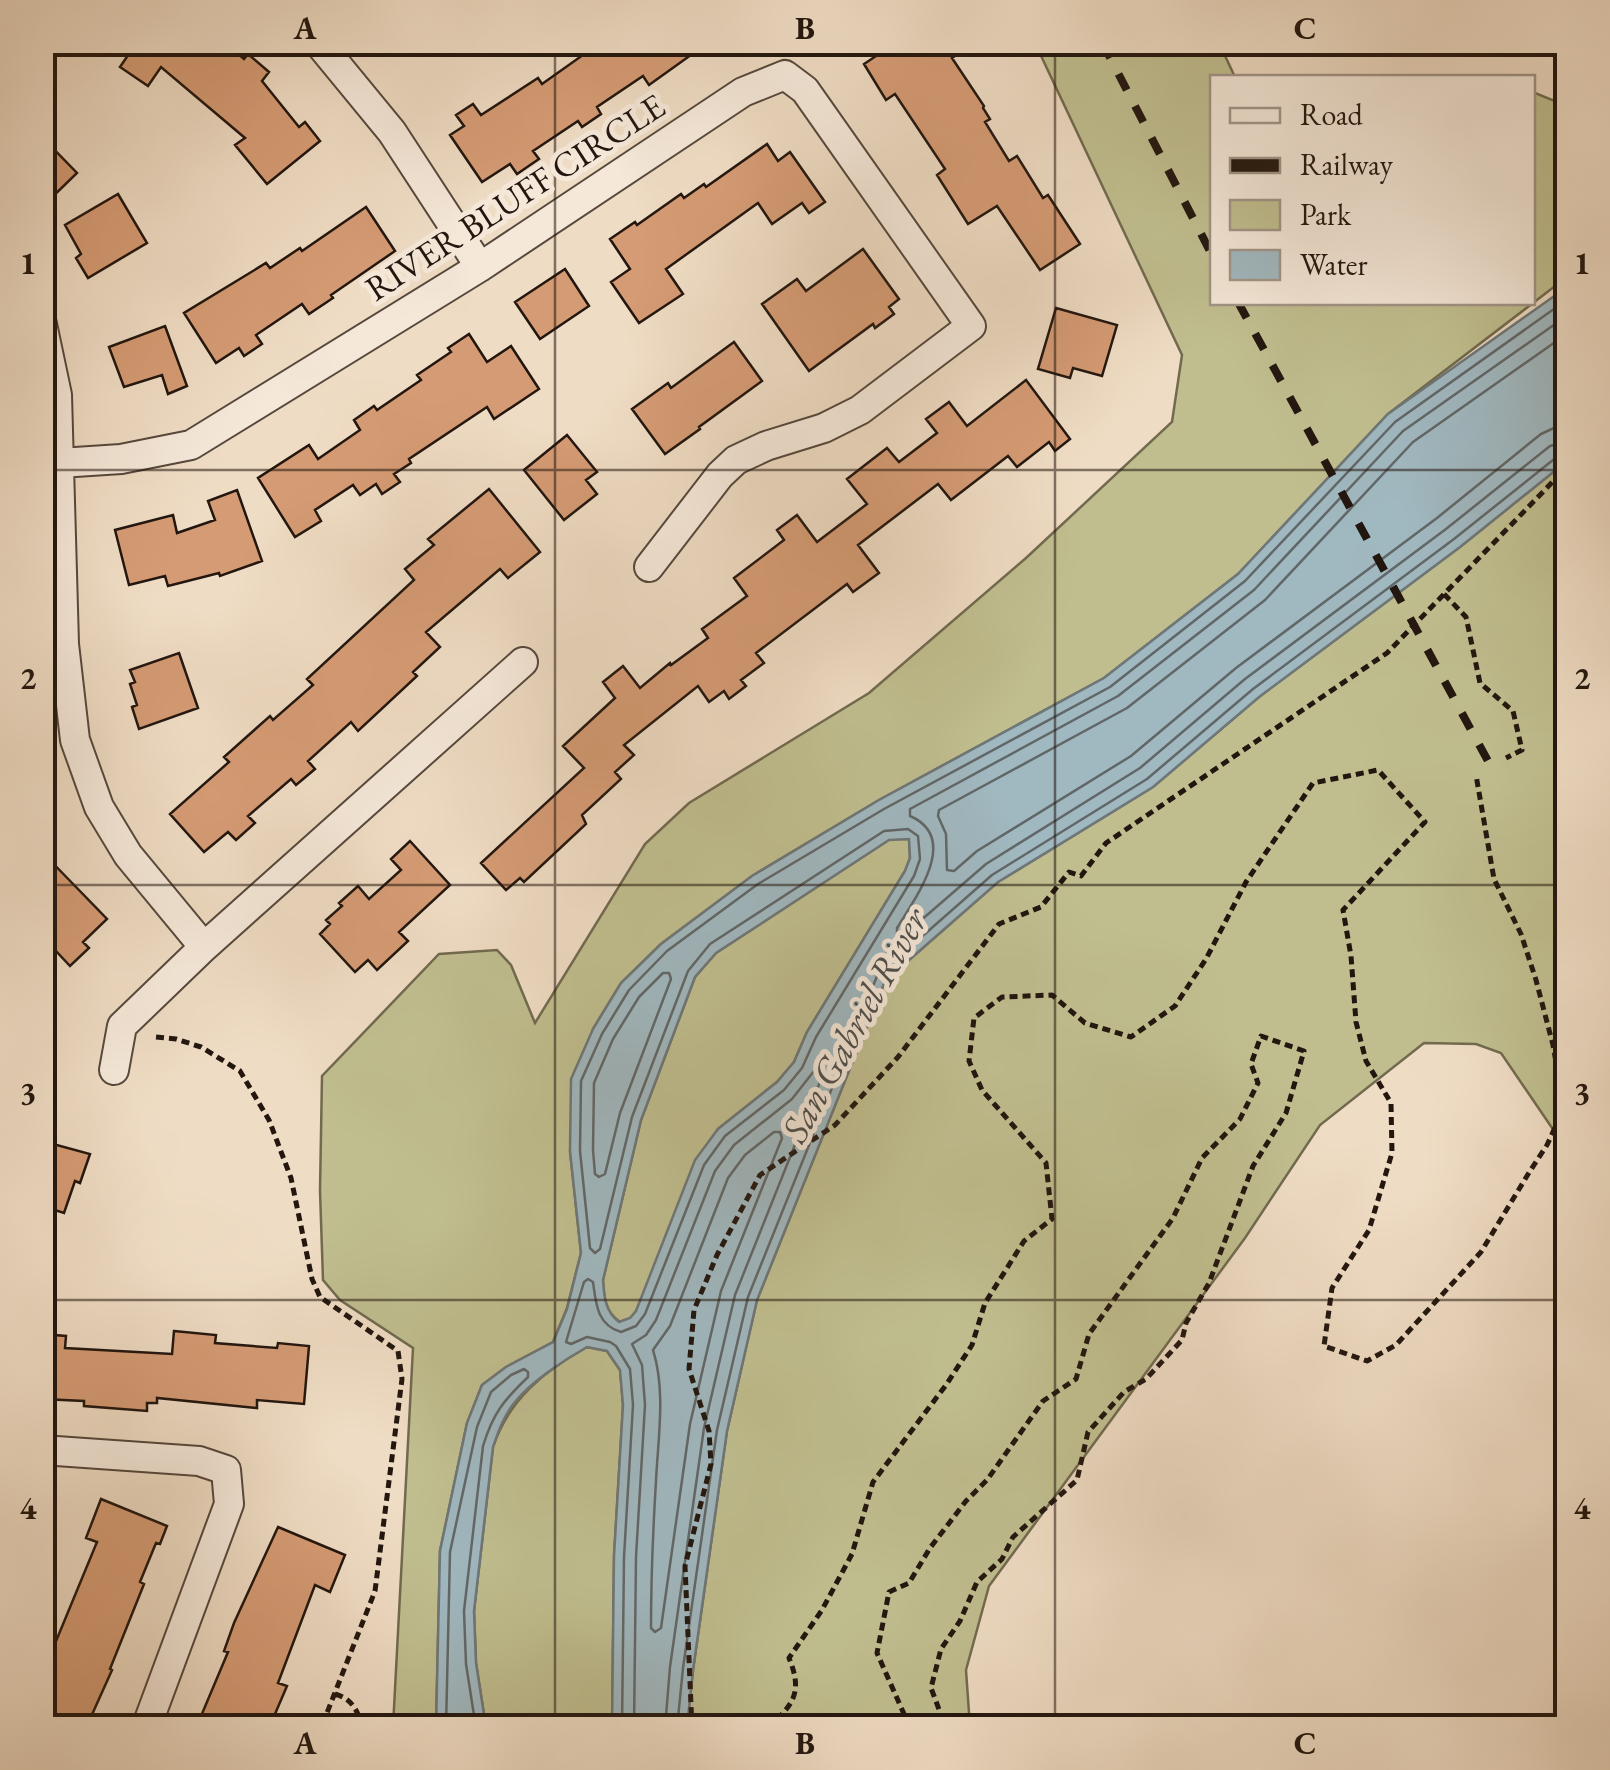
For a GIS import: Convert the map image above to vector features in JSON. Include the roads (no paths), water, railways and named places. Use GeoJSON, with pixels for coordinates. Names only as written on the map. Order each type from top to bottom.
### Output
{"type":"FeatureCollection","features":[{"type":"Feature","properties":{"kind":"street"},"geometry":{"type":"LineString","coordinates":[[318,42],[392,132],[480,267]]}},
{"type":"Feature","properties":{"kind":"street","name":"RIVER BLUFF CIRCLE"},"geometry":{"type":"LineString","coordinates":[[60,463],[121,459],[191,445],[480,267],[743,92],[785,75],[805,90],[971,326],[860,410],[824,428],[736,460],[649,567]]}},
{"type":"Feature","properties":{"kind":"street"},"geometry":{"type":"LineString","coordinates":[[42,324],[56,395],[64,644],[75,740],[99,807],[128,856],[204,947]]}},
{"type":"Feature","properties":{"kind":"street"},"geometry":{"type":"LineString","coordinates":[[114,1070],[122,1026],[204,947],[523,662]]}},
{"type":"Feature","properties":{"kind":"street"},"geometry":{"type":"LineString","coordinates":[[42,1450],[199,1461],[226,1470],[229,1504],[146,1728]]}},
{"type":"Feature","properties":{"kind":"water","name":"San Gabriel River"},"geometry":{"type":"Polygon","coordinates":[[[1567,287],[1567,461],[1460,547],[1259,697],[1153,787],[998,882],[885,981],[757,1300],[727,1431],[687,1727],[612,1727],[614,1556],[623,1405],[620,1370],[607,1351],[587,1347],[530,1387],[511,1407],[499,1430],[493,1447],[474,1611],[476,1663],[486,1727],[436,1727],[440,1551],[467,1423],[482,1385],[553,1342],[567,1309],[581,1253],[570,1151],[571,1079],[593,1029],[621,983],[661,944],[752,876],[879,800],[1104,678],[1238,574],[1388,414],[1567,287]],[[909,839],[889,840],[716,953],[695,977],[641,1120],[603,1280],[608,1309],[619,1322],[636,1311],[695,1160],[718,1129],[777,1082],[794,1062],[807,1032],[905,871],[910,858],[909,839]]]}},
{"type":"Feature","properties":{"kind":"railway"},"geometry":{"type":"LineString","coordinates":[[1102,42],[1210,251]]}},
{"type":"Feature","properties":{"kind":"railway"},"geometry":{"type":"LineString","coordinates":[[1240,305],[1488,761]]}}]}
